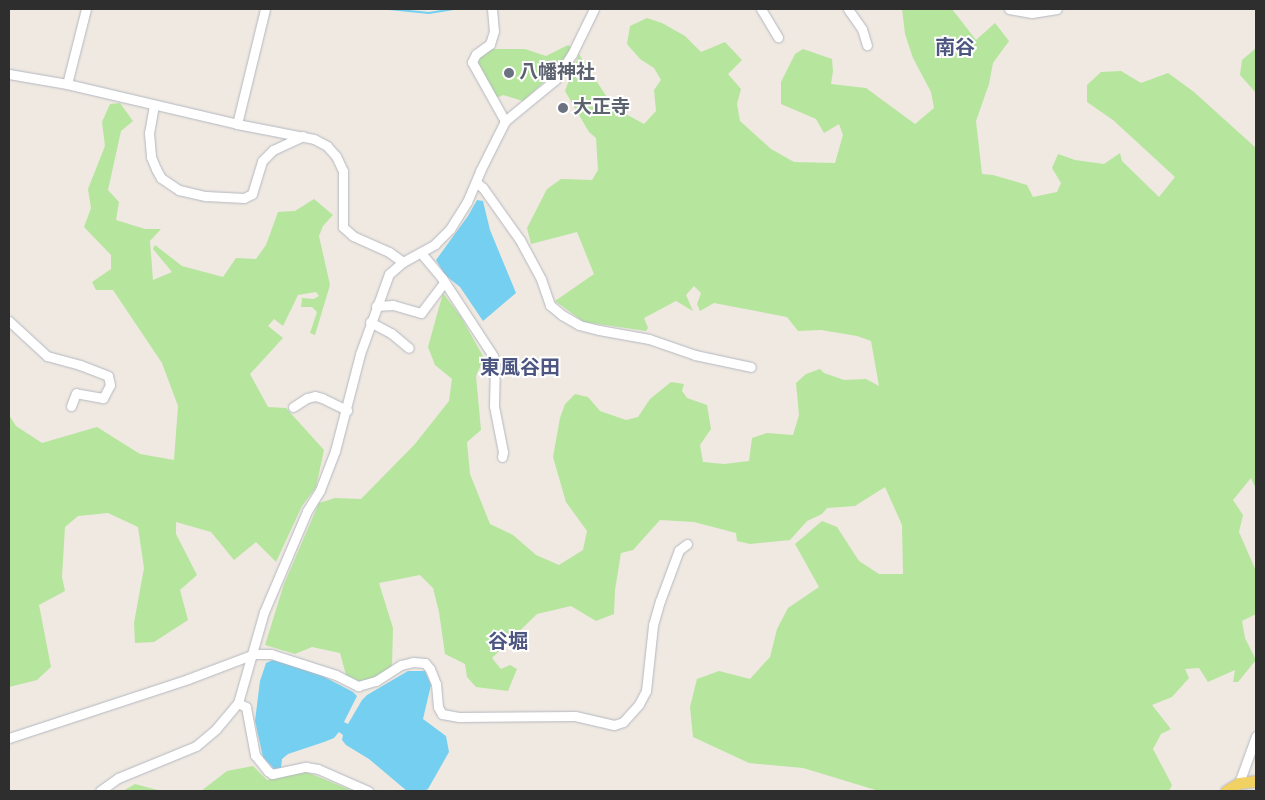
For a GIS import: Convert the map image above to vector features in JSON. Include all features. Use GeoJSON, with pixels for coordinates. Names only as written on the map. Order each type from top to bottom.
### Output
{"type":"FeatureCollection","features":[{"type":"Feature","properties":{"kind":"main road"},"geometry":{"type":"LineString","coordinates":[[1226,791],[1239,783],[1256,781]]}},
{"type":"Feature","properties":{"kind":"street"},"geometry":{"type":"LineString","coordinates":[[67,84],[86,9]]}},
{"type":"Feature","properties":{"kind":"street"},"geometry":{"type":"LineString","coordinates":[[237,124],[265,9]]}},
{"type":"Feature","properties":{"kind":"street"},"geometry":{"type":"LineString","coordinates":[[492,9],[494,31],[490,44],[476,54],[472,62],[505,121]]}},
{"type":"Feature","properties":{"kind":"street"},"geometry":{"type":"LineString","coordinates":[[100,791],[118,778],[196,746],[216,729],[238,703],[254,654],[264,612],[307,511],[320,490],[335,451],[360,354],[370,322],[389,274],[403,262],[435,244],[450,229],[467,202],[505,121],[555,80],[572,54],[594,9]]}},
{"type":"Feature","properties":{"kind":"street"},"geometry":{"type":"LineString","coordinates":[[761,9],[778,37]]}},
{"type":"Feature","properties":{"kind":"street"},"geometry":{"type":"LineString","coordinates":[[848,9],[862,29],[866,46]]}},
{"type":"Feature","properties":{"kind":"street"},"geometry":{"type":"LineString","coordinates":[[1009,9],[1032,13],[1057,9]]}},
{"type":"Feature","properties":{"kind":"street"},"geometry":{"type":"LineString","coordinates":[[9,74],[67,84],[237,124],[314,138],[327,146],[336,156],[343,171],[342,227],[353,236],[389,252],[403,262]]}},
{"type":"Feature","properties":{"kind":"street"},"geometry":{"type":"LineString","coordinates":[[154,105],[149,133],[151,156],[156,169],[170,185],[179,190],[197,194],[244,198],[252,194],[262,161],[273,150],[303,136]]}},
{"type":"Feature","properties":{"kind":"street"},"geometry":{"type":"LineString","coordinates":[[476,182],[483,188],[520,240],[541,278],[544,293],[550,305],[562,315],[579,325],[649,340],[695,354],[751,367]]}},
{"type":"Feature","properties":{"kind":"street"},"geometry":{"type":"LineString","coordinates":[[421,253],[444,282],[493,356],[495,364],[494,406],[503,452],[502,457]]}},
{"type":"Feature","properties":{"kind":"street"},"geometry":{"type":"LineString","coordinates":[[376,306],[393,305],[421,314],[444,282]]}},
{"type":"Feature","properties":{"kind":"street"},"geometry":{"type":"LineString","coordinates":[[9,321],[47,356],[80,365],[108,376],[110,385],[103,398],[76,393],[71,406]]}},
{"type":"Feature","properties":{"kind":"street"},"geometry":{"type":"LineString","coordinates":[[370,322],[391,332],[409,348]]}},
{"type":"Feature","properties":{"kind":"street"},"geometry":{"type":"LineString","coordinates":[[293,407],[307,398],[315,396],[347,410]]}},
{"type":"Feature","properties":{"kind":"street"},"geometry":{"type":"LineString","coordinates":[[9,738],[188,679],[254,654],[271,654],[336,675],[358,686],[376,681],[401,666],[413,662],[425,663],[430,669],[436,684],[438,707],[442,714],[459,717],[575,716],[614,725],[623,722],[639,704],[646,691],[653,625],[679,550],[687,544]]}},
{"type":"Feature","properties":{"kind":"street"},"geometry":{"type":"LineString","coordinates":[[238,703],[246,707],[255,755],[272,774],[306,767],[318,769],[368,791]]}},
{"type":"Feature","properties":{"kind":"street"},"geometry":{"type":"LineString","coordinates":[[1239,783],[1256,736]]}},
{"type":"Feature","properties":{"kind":"green space"},"geometry":{"type":"Polygon","coordinates":[[[902,9],[952,9],[976,40],[995,23],[1009,41],[993,63],[989,84],[976,121],[982,174],[993,175],[1027,185],[1033,197],[1057,192],[1061,183],[1052,168],[1058,154],[1075,160],[1104,164],[1120,153],[1122,161],[1159,197],[1175,177],[1113,120],[1087,102],[1087,85],[1101,72],[1121,71],[1141,83],[1168,73],[1194,92],[1256,148],[1256,489],[1251,478],[1233,500],[1243,515],[1239,532],[1256,571],[1256,614],[1242,621],[1245,638],[1256,660],[1238,682],[1233,682],[1235,670],[1208,682],[1199,668],[1185,669],[1189,678],[1172,697],[1152,705],[1171,729],[1161,734],[1153,749],[1172,785],[1169,791],[879,791],[803,768],[749,763],[693,737],[690,707],[697,679],[719,671],[750,679],[770,657],[777,629],[788,608],[819,587],[795,544],[822,521],[837,527],[859,561],[879,574],[903,574],[902,525],[885,487],[855,506],[827,508],[822,514],[807,521],[790,540],[750,544],[737,541],[736,533],[694,522],[660,520],[633,550],[621,553],[615,590],[614,614],[596,621],[571,606],[537,614],[492,658],[501,669],[510,665],[517,669],[508,691],[476,687],[467,677],[465,664],[445,654],[439,612],[433,588],[420,575],[379,583],[393,628],[392,666],[364,684],[346,675],[340,653],[312,647],[295,654],[265,645],[284,584],[319,503],[335,498],[361,499],[415,444],[449,401],[452,379],[435,365],[428,347],[443,293],[461,317],[484,358],[476,376],[481,430],[467,442],[470,474],[490,524],[513,535],[536,555],[559,565],[583,550],[587,531],[566,502],[553,457],[560,418],[565,404],[575,394],[588,397],[600,411],[626,420],[638,417],[650,399],[671,382],[684,384],[682,391],[687,398],[707,405],[711,429],[700,445],[703,462],[724,464],[749,461],[752,438],[767,433],[793,435],[799,415],[796,383],[806,374],[820,369],[824,373],[844,380],[866,379],[879,386],[871,341],[857,336],[821,330],[798,331],[787,317],[714,303],[700,311],[697,304],[701,293],[694,286],[686,295],[693,311],[676,301],[644,318],[648,328],[646,331],[584,322],[555,301],[594,274],[577,232],[531,244],[527,228],[547,189],[561,179],[592,180],[598,170],[596,138],[589,132],[565,91],[579,54],[610,102],[624,97],[624,113],[644,124],[656,111],[654,90],[661,80],[654,68],[640,59],[627,44],[630,26],[647,18],[662,23],[685,36],[701,52],[725,42],[742,60],[728,74],[741,89],[737,104],[740,121],[771,149],[794,162],[835,163],[843,135],[839,124],[824,133],[816,119],[781,104],[781,82],[795,54],[803,49],[832,59],[831,84],[866,88],[915,124],[934,108],[931,92],[913,58],[905,34],[902,9]]]}},
{"type":"Feature","properties":{"kind":"green space"},"geometry":{"type":"Polygon","coordinates":[[[568,45],[571,47],[567,58],[558,69],[523,101],[503,95],[499,97],[491,95],[476,64],[477,57],[485,49],[525,49],[546,56],[568,45]]]}},
{"type":"Feature","properties":{"kind":"green space"},"geometry":{"type":"Polygon","coordinates":[[[1256,48],[1256,93],[1240,75],[1242,60],[1256,48]]]}},
{"type":"Feature","properties":{"kind":"green space"},"geometry":{"type":"Polygon","coordinates":[[[120,103],[133,121],[121,131],[108,190],[119,202],[116,220],[145,229],[161,229],[150,241],[153,280],[172,272],[153,249],[155,245],[182,266],[223,277],[236,258],[256,259],[266,245],[278,212],[295,211],[314,199],[333,215],[323,226],[319,236],[330,285],[315,335],[310,333],[317,312],[312,307],[301,307],[302,298],[314,299],[319,296],[316,292],[298,295],[283,326],[274,319],[268,326],[283,338],[250,374],[268,407],[286,408],[324,450],[316,487],[302,506],[276,562],[256,542],[234,560],[211,532],[176,522],[176,534],[197,575],[180,590],[188,620],[154,642],[135,643],[134,623],[144,568],[138,527],[108,513],[78,516],[65,527],[62,577],[65,591],[39,605],[51,667],[37,680],[9,687],[9,415],[16,426],[42,443],[97,427],[140,454],[174,460],[178,406],[162,363],[113,290],[96,290],[92,282],[111,269],[111,255],[84,227],[91,208],[88,189],[105,146],[102,122],[110,104],[120,103]]]}},
{"type":"Feature","properties":{"kind":"green space"},"geometry":{"type":"Polygon","coordinates":[[[253,766],[267,780],[304,771],[353,791],[201,791],[227,771],[253,766]]]}},
{"type":"Feature","properties":{"kind":"green space"},"geometry":{"type":"Polygon","coordinates":[[[135,784],[146,787],[162,791],[123,791],[135,784]]]}},
{"type":"Feature","properties":{"kind":"water"},"geometry":{"type":"Polygon","coordinates":[[[477,200],[483,201],[490,230],[516,293],[483,321],[460,287],[445,275],[436,260],[468,216],[477,200]]]}},
{"type":"Feature","properties":{"kind":"water"},"geometry":{"type":"Polygon","coordinates":[[[273,660],[313,671],[353,692],[357,696],[344,722],[348,724],[367,695],[408,671],[425,671],[431,685],[423,719],[446,736],[449,752],[428,789],[424,791],[407,791],[369,759],[346,745],[342,740],[343,735],[339,732],[334,738],[288,754],[282,759],[281,768],[274,769],[263,757],[255,721],[260,681],[266,663],[273,660]]]}},
{"type":"Feature","properties":{"kind":"waterway"},"geometry":{"type":"LineString","coordinates":[[389,9],[429,13],[454,9]]}},
{"type":"Feature","properties":{"kind":"place","name":"八幡神社"},"geometry":{"type":"Point","coordinates":[509,73]}},
{"type":"Feature","properties":{"kind":"place","name":"大正寺"},"geometry":{"type":"Point","coordinates":[563,108]}},
{"type":"Feature","properties":{"kind":"district","name":"南谷"},"geometry":{"type":"Point","coordinates":[955,47]}},
{"type":"Feature","properties":{"kind":"district","name":"東風谷田"},"geometry":{"type":"Point","coordinates":[520,367]}},
{"type":"Feature","properties":{"kind":"district","name":"谷堀"},"geometry":{"type":"Point","coordinates":[508,641]}}]}
